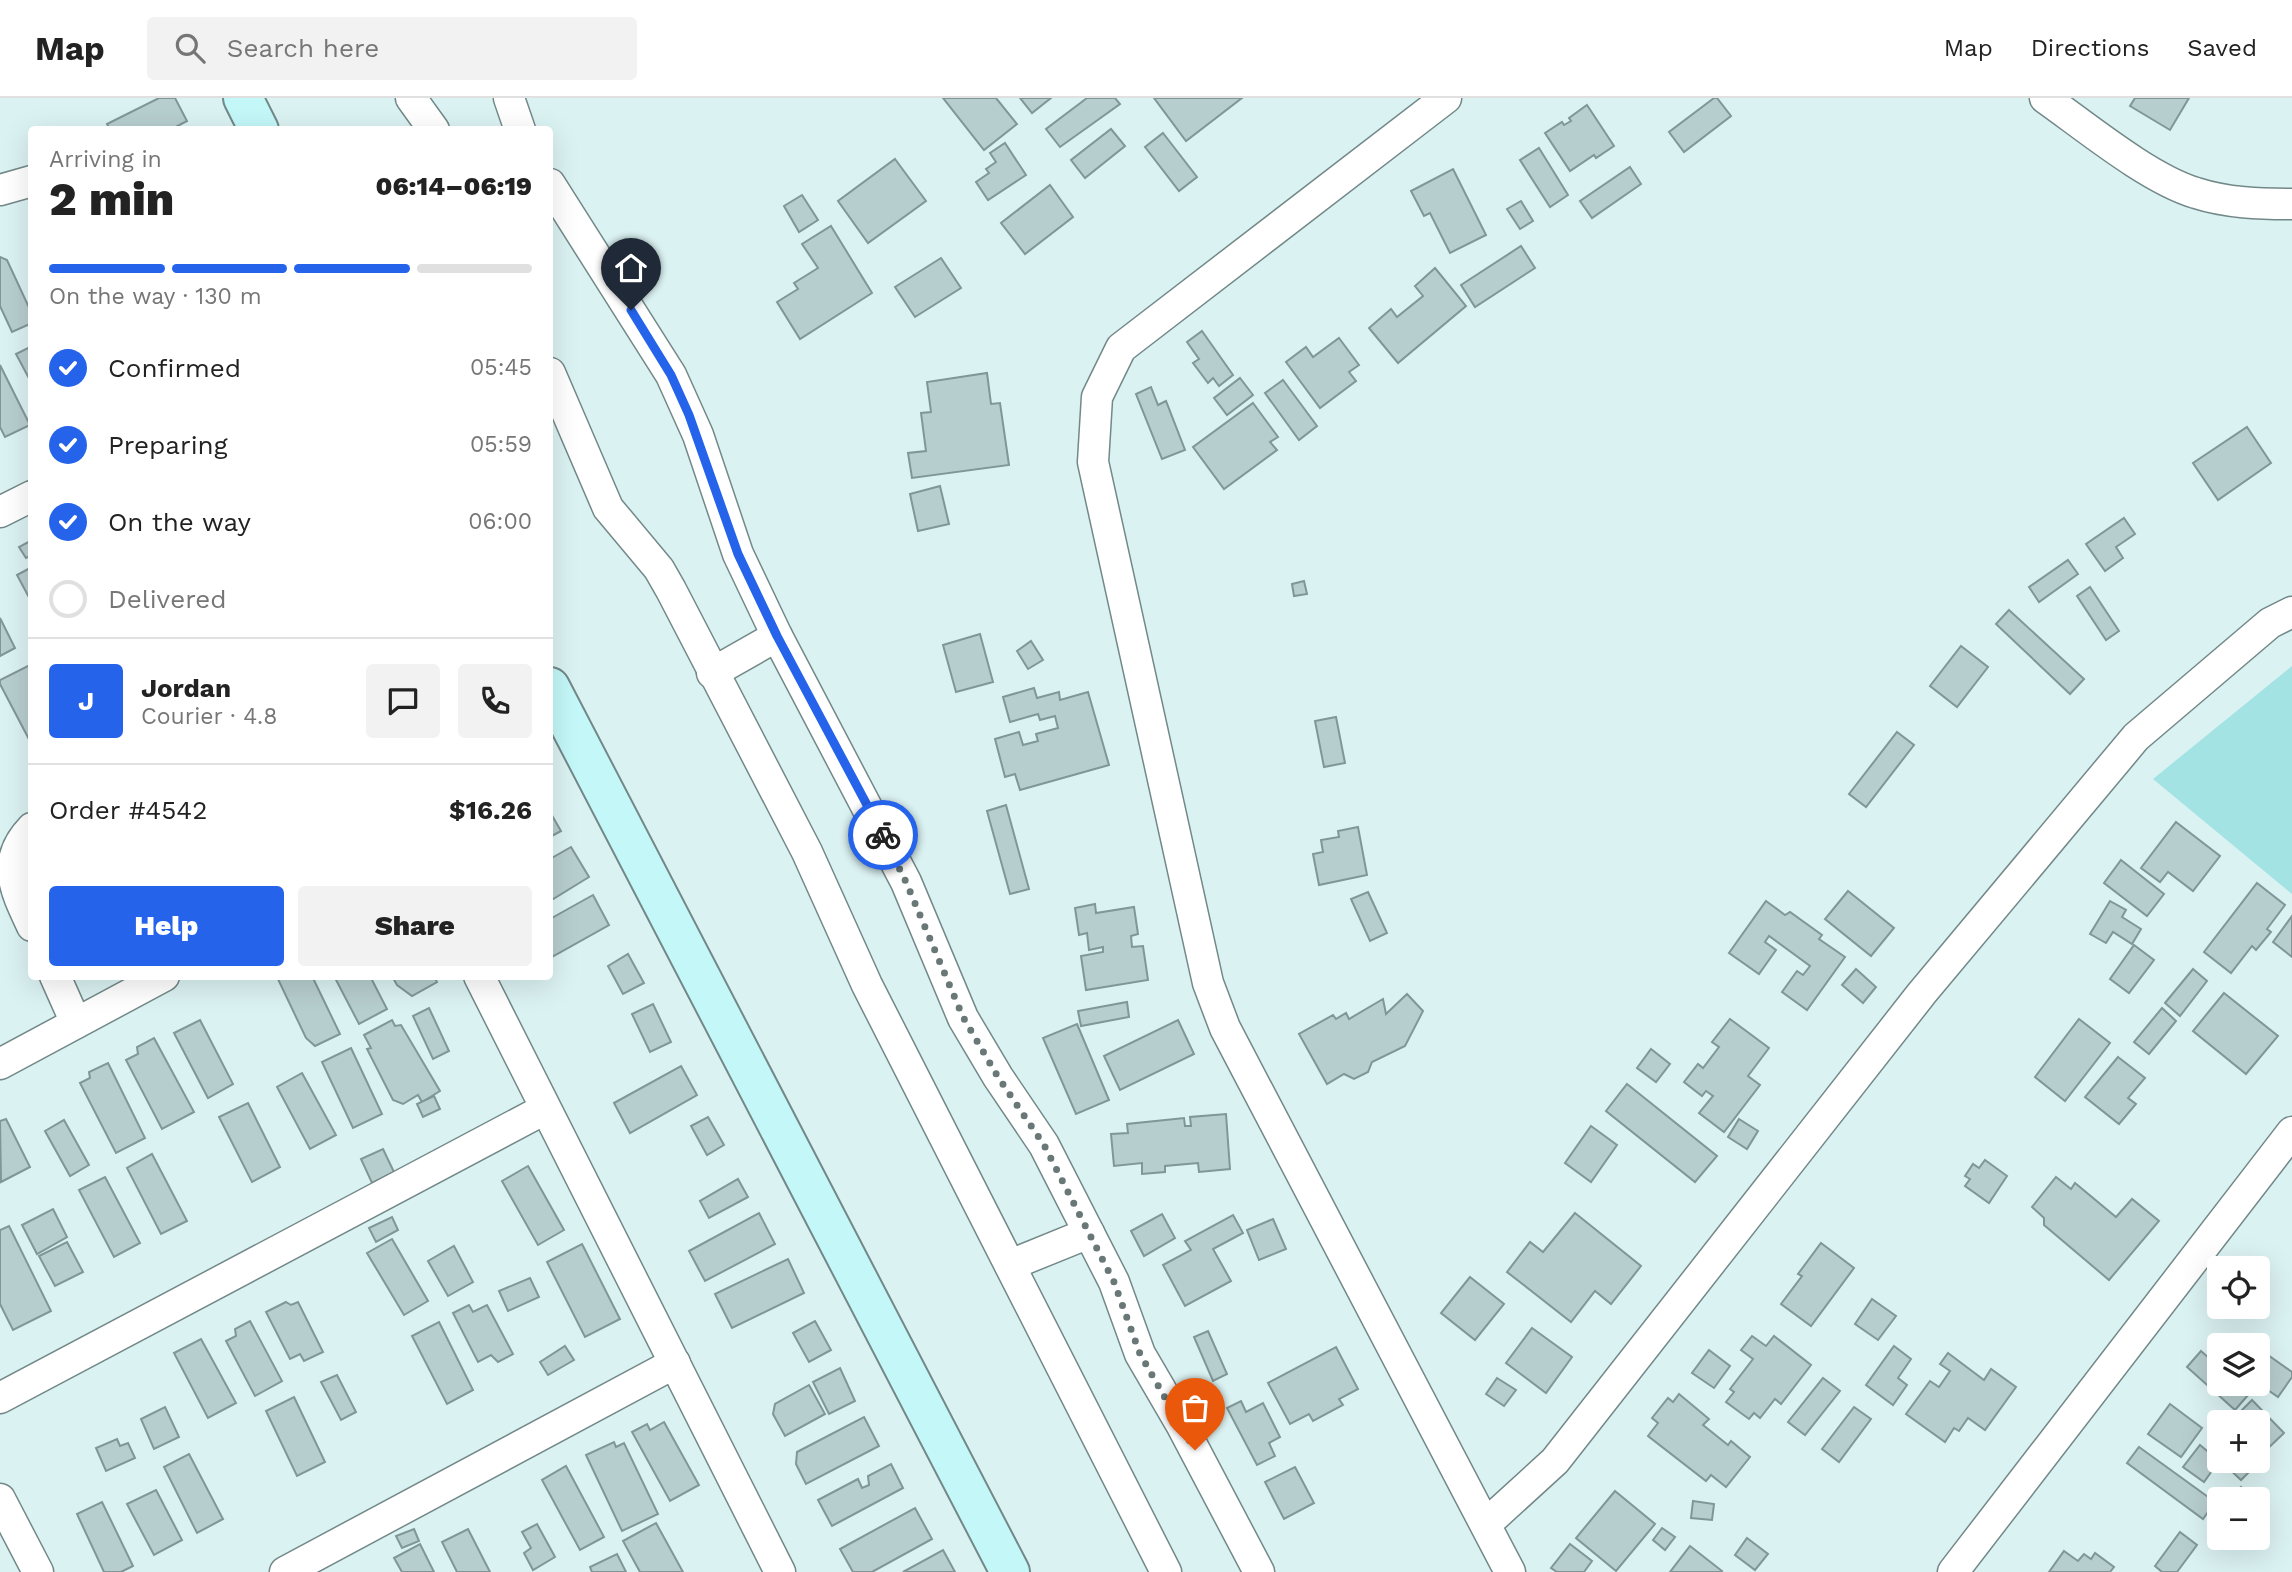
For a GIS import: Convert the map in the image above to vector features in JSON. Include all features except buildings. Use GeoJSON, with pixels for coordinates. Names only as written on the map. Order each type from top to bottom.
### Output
{"type":"FeatureCollection","features":[{"type":"Feature","properties":{"kind":"main road"},"geometry":{"type":"LineString","coordinates":[[243,98],[257,126]]}},
{"type":"Feature","properties":{"kind":"main road"},"geometry":{"type":"LineString","coordinates":[[553,693],[1010,1572]]}},
{"type":"Feature","properties":{"kind":"street"},"geometry":{"type":"LineString","coordinates":[[411,98],[432,126]]}},
{"type":"Feature","properties":{"kind":"street"},"geometry":{"type":"LineString","coordinates":[[509,98],[519,126]]}},
{"type":"Feature","properties":{"kind":"street"},"geometry":{"type":"LineString","coordinates":[[1446,98],[1121,348],[1097,397],[1093,462],[1208,983],[1225,1028],[1510,1572]]}},
{"type":"Feature","properties":{"kind":"street"},"geometry":{"type":"LineString","coordinates":[[2046,98],[2145,168],[2194,193],[2247,203],[2292,204]]}},
{"type":"Feature","properties":{"kind":"street"},"geometry":{"type":"LineString","coordinates":[[0,190],[28,182]]}},
{"type":"Feature","properties":{"kind":"street"},"geometry":{"type":"LineString","coordinates":[[553,189],[671,375],[698,435],[738,554],[777,636],[906,882],[963,1017],[998,1077],[1044,1145],[1114,1282],[1140,1354],[1182,1426],[1259,1572]]}},
{"type":"Feature","properties":{"kind":"street"},"geometry":{"type":"LineString","coordinates":[[553,380],[608,508],[659,569],[807,852],[867,985],[1166,1572]]}},
{"type":"Feature","properties":{"kind":"street"},"geometry":{"type":"LineString","coordinates":[[0,512],[28,498]]}},
{"type":"Feature","properties":{"kind":"street"},"geometry":{"type":"LineString","coordinates":[[1486,1524],[1555,1461],[1922,993],[2136,737],[2270,623],[2292,612]]}},
{"type":"Feature","properties":{"kind":"street"},"geometry":{"type":"LineString","coordinates":[[712,673],[777,636]]}},
{"type":"Feature","properties":{"kind":"street"},"geometry":{"type":"LineString","coordinates":[[28,833],[15,850],[12,866],[13,884],[28,917]]}},
{"type":"Feature","properties":{"kind":"street"},"geometry":{"type":"LineString","coordinates":[[57,980],[76,1023]]}},
{"type":"Feature","properties":{"kind":"street"},"geometry":{"type":"LineString","coordinates":[[0,1064],[157,980]]}},
{"type":"Feature","properties":{"kind":"street"},"geometry":{"type":"LineString","coordinates":[[480,980],[780,1572]]}},
{"type":"Feature","properties":{"kind":"street"},"geometry":{"type":"LineString","coordinates":[[0,1398],[545,1109]]}},
{"type":"Feature","properties":{"kind":"street"},"geometry":{"type":"LineString","coordinates":[[1953,1572],[2292,1132]]}},
{"type":"Feature","properties":{"kind":"street"},"geometry":{"type":"LineString","coordinates":[[1010,1265],[1089,1233]]}},
{"type":"Feature","properties":{"kind":"street"},"geometry":{"type":"LineString","coordinates":[[285,1572],[675,1363]]}},
{"type":"Feature","properties":{"kind":"street"},"geometry":{"type":"LineString","coordinates":[[0,1499],[38,1572]]}},
{"type":"Feature","properties":{"kind":"shaded area"},"geometry":{"type":"Polygon","coordinates":[[[2292,666],[2292,894],[2153,779],[2292,666]]]}},
{"type":"Feature","properties":{"kind":"way so far"},"geometry":{"type":"LineString","coordinates":[[883,835],[906,882],[963,1017],[998,1077],[1044,1145],[1114,1282],[1140,1354],[1195,1450]]}},
{"type":"Feature","properties":{"kind":"route"},"geometry":{"type":"LineString","coordinates":[[631,310],[671,375],[698,435],[738,554],[777,636],[883,835]]}}]}
